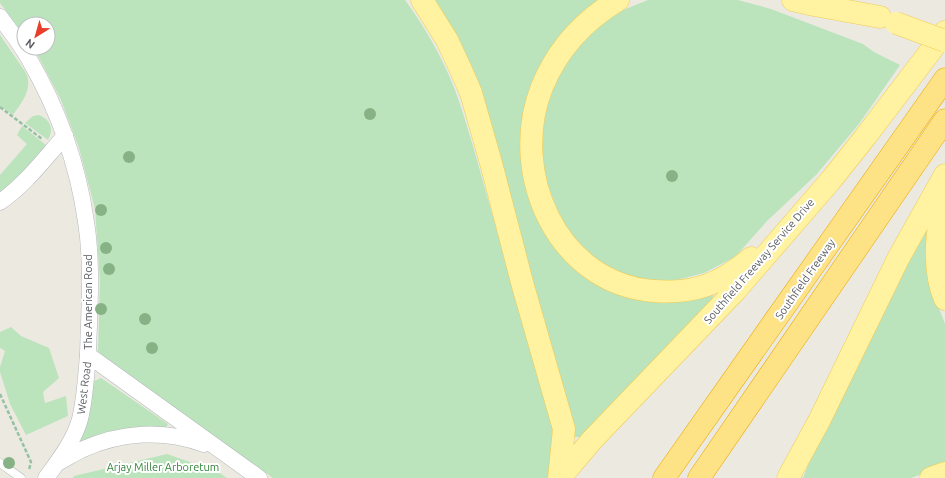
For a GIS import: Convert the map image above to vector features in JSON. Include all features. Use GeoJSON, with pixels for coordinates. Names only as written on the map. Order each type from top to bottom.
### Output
{"type":"FeatureCollection","features":[{"type":"Feature","properties":{"kind":"highway","name":"Southfield Freeway"},"geometry":{"type":"LineString","coordinates":[[664,478],[945,79]]}},
{"type":"Feature","properties":{"kind":"highway"},"geometry":{"type":"LineString","coordinates":[[699,478],[945,120]]}},
{"type":"Feature","properties":{"kind":"main road"},"geometry":{"type":"LineString","coordinates":[[422,0],[447,40],[461,70],[470,93],[491,163],[523,286],[564,429],[560,478]]}},
{"type":"Feature","properties":{"kind":"main road"},"geometry":{"type":"LineString","coordinates":[[618,0],[604,8],[587,21],[561,50],[541,89],[534,115],[531,136],[532,163],[537,190],[548,217],[560,238],[575,256],[598,274],[619,284],[642,291],[690,291],[707,286],[736,271],[798,216]]}},
{"type":"Feature","properties":{"kind":"main road"},"geometry":{"type":"LineString","coordinates":[[793,0],[888,20]]}},
{"type":"Feature","properties":{"kind":"main road"},"geometry":{"type":"LineString","coordinates":[[841,0],[888,20],[945,41]]}},
{"type":"Feature","properties":{"kind":"main road","name":"Southfield Freeway Service Drive"},"geometry":{"type":"LineString","coordinates":[[560,478],[592,440],[735,291],[798,216],[831,180],[945,32]]}},
{"type":"Feature","properties":{"kind":"main road"},"geometry":{"type":"LineString","coordinates":[[788,478],[819,421],[899,257],[945,175]]}},
{"type":"Feature","properties":{"kind":"main road"},"geometry":{"type":"LineString","coordinates":[[945,185],[939,220],[937,260],[938,275],[945,299]]}},
{"type":"Feature","properties":{"kind":"main road"},"geometry":{"type":"LineString","coordinates":[[930,478],[945,473]]}},
{"type":"Feature","properties":{"kind":"street","name":"The American Road"},"geometry":{"type":"LineString","coordinates":[[0,16],[29,58],[56,111],[78,178],[86,222],[90,293],[88,355],[259,478]]}},
{"type":"Feature","properties":{"kind":"street"},"geometry":{"type":"LineString","coordinates":[[0,202],[10,195],[39,167],[65,136]]}},
{"type":"Feature","properties":{"kind":"street","name":"West Road"},"geometry":{"type":"LineString","coordinates":[[46,478],[57,464],[72,439],[79,420],[83,404],[88,355]]}},
{"type":"Feature","properties":{"kind":"street","name":"West Road"},"geometry":{"type":"LineString","coordinates":[[57,464],[82,450],[127,436],[150,434],[173,436],[195,440],[216,448]]}},
{"type":"Feature","properties":{"kind":"lane"},"geometry":{"type":"LineString","coordinates":[[0,463],[21,478]]}},
{"type":"Feature","properties":{"kind":"path"},"geometry":{"type":"LineString","coordinates":[[0,108],[47,143]]}},
{"type":"Feature","properties":{"kind":"path"},"geometry":{"type":"LineString","coordinates":[[0,394],[31,462],[29,471]]}},
{"type":"Feature","properties":{"kind":"green space"},"geometry":{"type":"Polygon","coordinates":[[[0,0],[405,0],[417,17],[446,69],[458,97],[473,146],[553,429],[551,473],[547,478],[273,478],[106,360],[98,351],[100,281],[95,209],[79,148],[61,100],[38,56],[56,56],[56,16],[16,16],[16,24],[0,3],[0,0]]]}},
{"type":"Feature","properties":{"kind":"green space"},"geometry":{"type":"Polygon","coordinates":[[[426,0],[605,0],[561,37],[527,178],[587,277],[714,294],[712,299],[580,437],[575,437],[572,434],[473,87],[426,0]]]}},
{"type":"Feature","properties":{"kind":"green space"},"geometry":{"type":"Polygon","coordinates":[[[648,0],[738,0],[771,9],[863,44],[874,52],[900,65],[859,124],[816,175],[767,221],[735,257],[704,273],[669,282],[645,280],[623,275],[602,265],[565,229],[542,171],[542,127],[550,92],[564,64],[582,40],[613,14],[648,0]]]}},
{"type":"Feature","properties":{"kind":"green space"},"geometry":{"type":"Polygon","coordinates":[[[0,35],[26,73],[28,79],[26,95],[13,115],[0,106],[0,35]]]}},
{"type":"Feature","properties":{"kind":"green space"},"geometry":{"type":"Polygon","coordinates":[[[39,115],[49,122],[51,132],[48,140],[25,123],[33,116],[39,115]]]}},
{"type":"Feature","properties":{"kind":"green space"},"geometry":{"type":"Polygon","coordinates":[[[22,126],[46,145],[12,184],[0,195],[0,175],[27,144],[17,135],[22,126]]]}},
{"type":"Feature","properties":{"kind":"green space"},"geometry":{"type":"Polygon","coordinates":[[[932,214],[934,295],[945,324],[945,467],[911,478],[803,478],[820,435],[932,214]]]}},
{"type":"Feature","properties":{"kind":"green space"},"geometry":{"type":"Polygon","coordinates":[[[11,327],[21,336],[49,348],[59,378],[43,392],[45,403],[66,396],[68,416],[26,435],[10,404],[0,372],[5,351],[0,348],[0,332],[11,327]]]}},
{"type":"Feature","properties":{"kind":"green space"},"geometry":{"type":"Polygon","coordinates":[[[101,378],[168,424],[164,431],[87,443],[76,443],[92,382],[101,378]]]}},
{"type":"Feature","properties":{"kind":"green space","name":"Arjay Miller Arboretum"},"geometry":{"type":"Polygon","coordinates":[[[167,454],[218,472],[227,478],[73,478],[74,476],[167,454]]]}}]}
